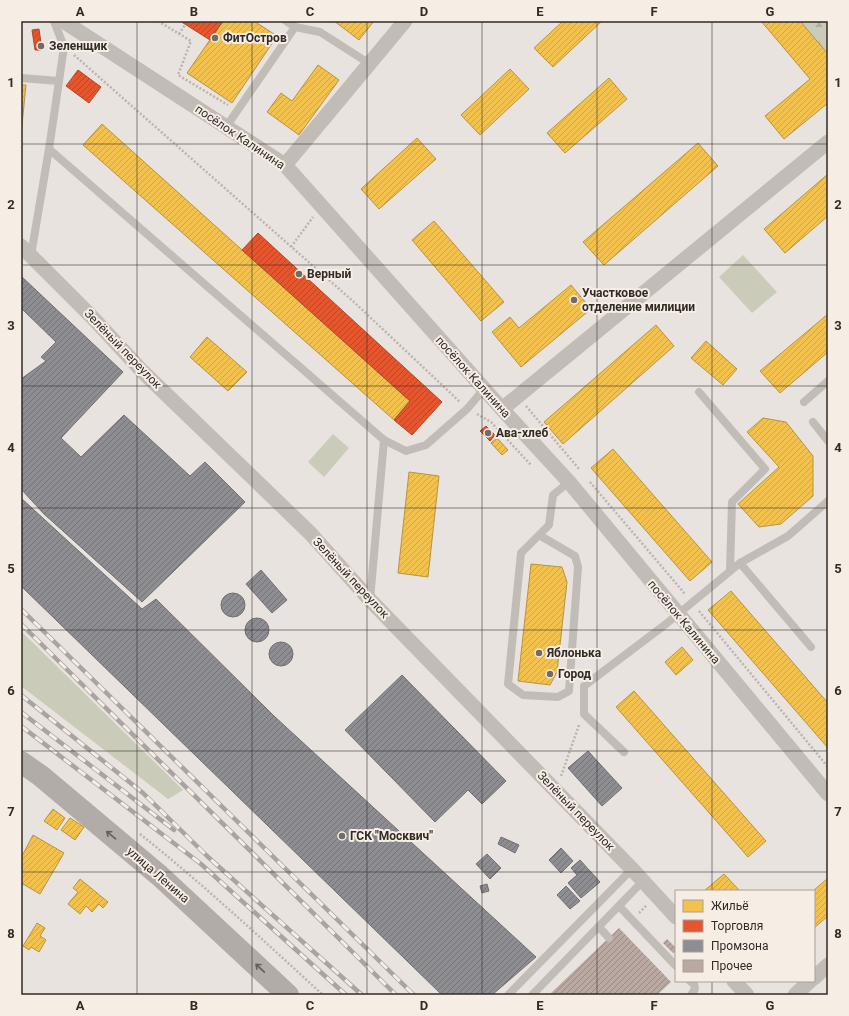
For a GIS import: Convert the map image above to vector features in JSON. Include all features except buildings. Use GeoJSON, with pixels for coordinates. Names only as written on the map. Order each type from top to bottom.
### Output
{"type":"FeatureCollection","features":[{"type":"Feature","properties":{"kind":"street","name":"посёлок Калинина"},"geometry":{"type":"LineString","coordinates":[[63,21],[285,165],[484,389],[569,482],[677,614],[828,794]]}},
{"type":"Feature","properties":{"kind":"street"},"geometry":{"type":"LineString","coordinates":[[285,165],[405,21]]}},
{"type":"Feature","properties":{"kind":"street"},"geometry":{"type":"LineString","coordinates":[[502,409],[828,142]]}},
{"type":"Feature","properties":{"kind":"street","name":"Зелёный переулок"},"geometry":{"type":"LineString","coordinates":[[26,250],[93,318],[142,371],[310,534],[370,600],[556,790],[675,916]]}},
{"type":"Feature","properties":{"kind":"street","name":"улица Ленина"},"geometry":{"type":"LineString","coordinates":[[21,762],[41,776],[160,876],[288,995]]}},
{"type":"Feature","properties":{"kind":"street"},"geometry":{"type":"LineString","coordinates":[[815,977],[828,965]]}},
{"type":"Feature","properties":{"kind":"street"},"geometry":{"type":"LineString","coordinates":[[735,982],[747,995]]}},
{"type":"Feature","properties":{"kind":"street"},"geometry":{"type":"LineString","coordinates":[[795,995],[809,982]]}},
{"type":"Feature","properties":{"kind":"lane"},"geometry":{"type":"LineString","coordinates":[[26,250],[49,149],[64,47],[54,21]]}},
{"type":"Feature","properties":{"kind":"lane"},"geometry":{"type":"LineString","coordinates":[[286,21],[295,27],[320,32],[370,64]]}},
{"type":"Feature","properties":{"kind":"lane"},"geometry":{"type":"LineString","coordinates":[[226,127],[295,27]]}},
{"type":"Feature","properties":{"kind":"lane"},"geometry":{"type":"LineString","coordinates":[[21,78],[58,80]]}},
{"type":"Feature","properties":{"kind":"lane"},"geometry":{"type":"LineString","coordinates":[[49,149],[384,440],[406,451],[426,446],[467,408],[484,389]]}},
{"type":"Feature","properties":{"kind":"lane"},"geometry":{"type":"LineString","coordinates":[[804,402],[828,381]]}},
{"type":"Feature","properties":{"kind":"lane"},"geometry":{"type":"LineString","coordinates":[[699,392],[765,469],[732,502],[730,572]]}},
{"type":"Feature","properties":{"kind":"lane"},"geometry":{"type":"LineString","coordinates":[[813,422],[828,441]]}},
{"type":"Feature","properties":{"kind":"lane"},"geometry":{"type":"LineString","coordinates":[[370,600],[384,440]]}},
{"type":"Feature","properties":{"kind":"lane"},"geometry":{"type":"LineString","coordinates":[[539,535],[575,556],[578,567],[570,691],[558,697],[523,695],[508,684],[521,553],[539,535],[549,525],[553,495],[569,482]]}},
{"type":"Feature","properties":{"kind":"lane"},"geometry":{"type":"LineString","coordinates":[[624,752],[584,714],[584,686],[740,563],[788,536],[828,501]]}},
{"type":"Feature","properties":{"kind":"lane"},"geometry":{"type":"LineString","coordinates":[[740,563],[811,647]]}},
{"type":"Feature","properties":{"kind":"lane"},"geometry":{"type":"LineString","coordinates":[[508,995],[632,869]]}},
{"type":"Feature","properties":{"kind":"lane"},"geometry":{"type":"LineString","coordinates":[[532,995],[643,881]]}},
{"type":"Feature","properties":{"kind":"lane"},"geometry":{"type":"LineString","coordinates":[[619,906],[675,965]]}},
{"type":"Feature","properties":{"kind":"lane"},"geometry":{"type":"LineString","coordinates":[[599,927],[609,938]]}},
{"type":"Feature","properties":{"kind":"lane"},"geometry":{"type":"LineString","coordinates":[[691,982],[694,984],[695,989],[691,995]]}},
{"type":"Feature","properties":{"kind":"path"},"geometry":{"type":"LineString","coordinates":[[158,21],[192,41],[178,75],[237,111]]}},
{"type":"Feature","properties":{"kind":"path"},"geometry":{"type":"LineString","coordinates":[[179,34],[185,25]]}},
{"type":"Feature","properties":{"kind":"path"},"geometry":{"type":"LineString","coordinates":[[64,47],[355,303],[467,408],[491,422],[532,465]]}},
{"type":"Feature","properties":{"kind":"path"},"geometry":{"type":"LineString","coordinates":[[291,247],[321,206]]}},
{"type":"Feature","properties":{"kind":"path"},"geometry":{"type":"LineString","coordinates":[[518,397],[579,469]]}},
{"type":"Feature","properties":{"kind":"path"},"geometry":{"type":"LineString","coordinates":[[589,481],[692,602],[828,767]]}},
{"type":"Feature","properties":{"kind":"path"},"geometry":{"type":"LineString","coordinates":[[556,790],[584,714]]}},
{"type":"Feature","properties":{"kind":"path"},"geometry":{"type":"LineString","coordinates":[[632,920],[657,896]]}},
{"type":"Feature","properties":{"kind":"green space"},"geometry":{"type":"Polygon","coordinates":[[[800,21],[828,21],[828,54],[800,21]]]}},
{"type":"Feature","properties":{"kind":"green space"},"geometry":{"type":"Polygon","coordinates":[[[743,255],[777,292],[752,313],[719,277],[743,255]]]}},
{"type":"Feature","properties":{"kind":"green space"},"geometry":{"type":"Polygon","coordinates":[[[333,434],[349,448],[324,477],[308,462],[333,434]]]}},
{"type":"Feature","properties":{"kind":"green space"},"geometry":{"type":"Polygon","coordinates":[[[21,631],[183,790],[168,799],[21,686],[21,631]]]}},
{"type":"Feature","properties":{"kind":"railway"},"geometry":{"type":"LineString","coordinates":[[21,609],[414,995]]}},
{"type":"Feature","properties":{"kind":"railway"},"geometry":{"type":"LineString","coordinates":[[21,624],[396,995]]}},
{"type":"Feature","properties":{"kind":"railway"},"geometry":{"type":"LineString","coordinates":[[21,695],[143,793],[207,856],[362,995]]}},
{"type":"Feature","properties":{"kind":"railway"},"geometry":{"type":"LineString","coordinates":[[21,712],[174,830]]}},
{"type":"Feature","properties":{"kind":"railway"},"geometry":{"type":"LineString","coordinates":[[21,726],[201,864],[346,995]]}},
{"type":"Feature","properties":{"kind":"place","name":"ФитОстров"},"geometry":{"type":"Point","coordinates":[215,38]}},
{"type":"Feature","properties":{"kind":"place","name":"Зеленщик"},"geometry":{"type":"Point","coordinates":[41,46]}},
{"type":"Feature","properties":{"kind":"place","name":"Верный"},"geometry":{"type":"Point","coordinates":[299,274]}},
{"type":"Feature","properties":{"kind":"place","name":"Участковое отделение милиции"},"geometry":{"type":"Point","coordinates":[574,300]}},
{"type":"Feature","properties":{"kind":"place","name":"Ава-хлеб"},"geometry":{"type":"Point","coordinates":[488,433]}},
{"type":"Feature","properties":{"kind":"place","name":"Яблонька"},"geometry":{"type":"Point","coordinates":[539,653]}},
{"type":"Feature","properties":{"kind":"place","name":"Город"},"geometry":{"type":"Point","coordinates":[550,674]}},
{"type":"Feature","properties":{"kind":"place","name":"ГСК \"Москвич\""},"geometry":{"type":"Point","coordinates":[342,836]}}]}
